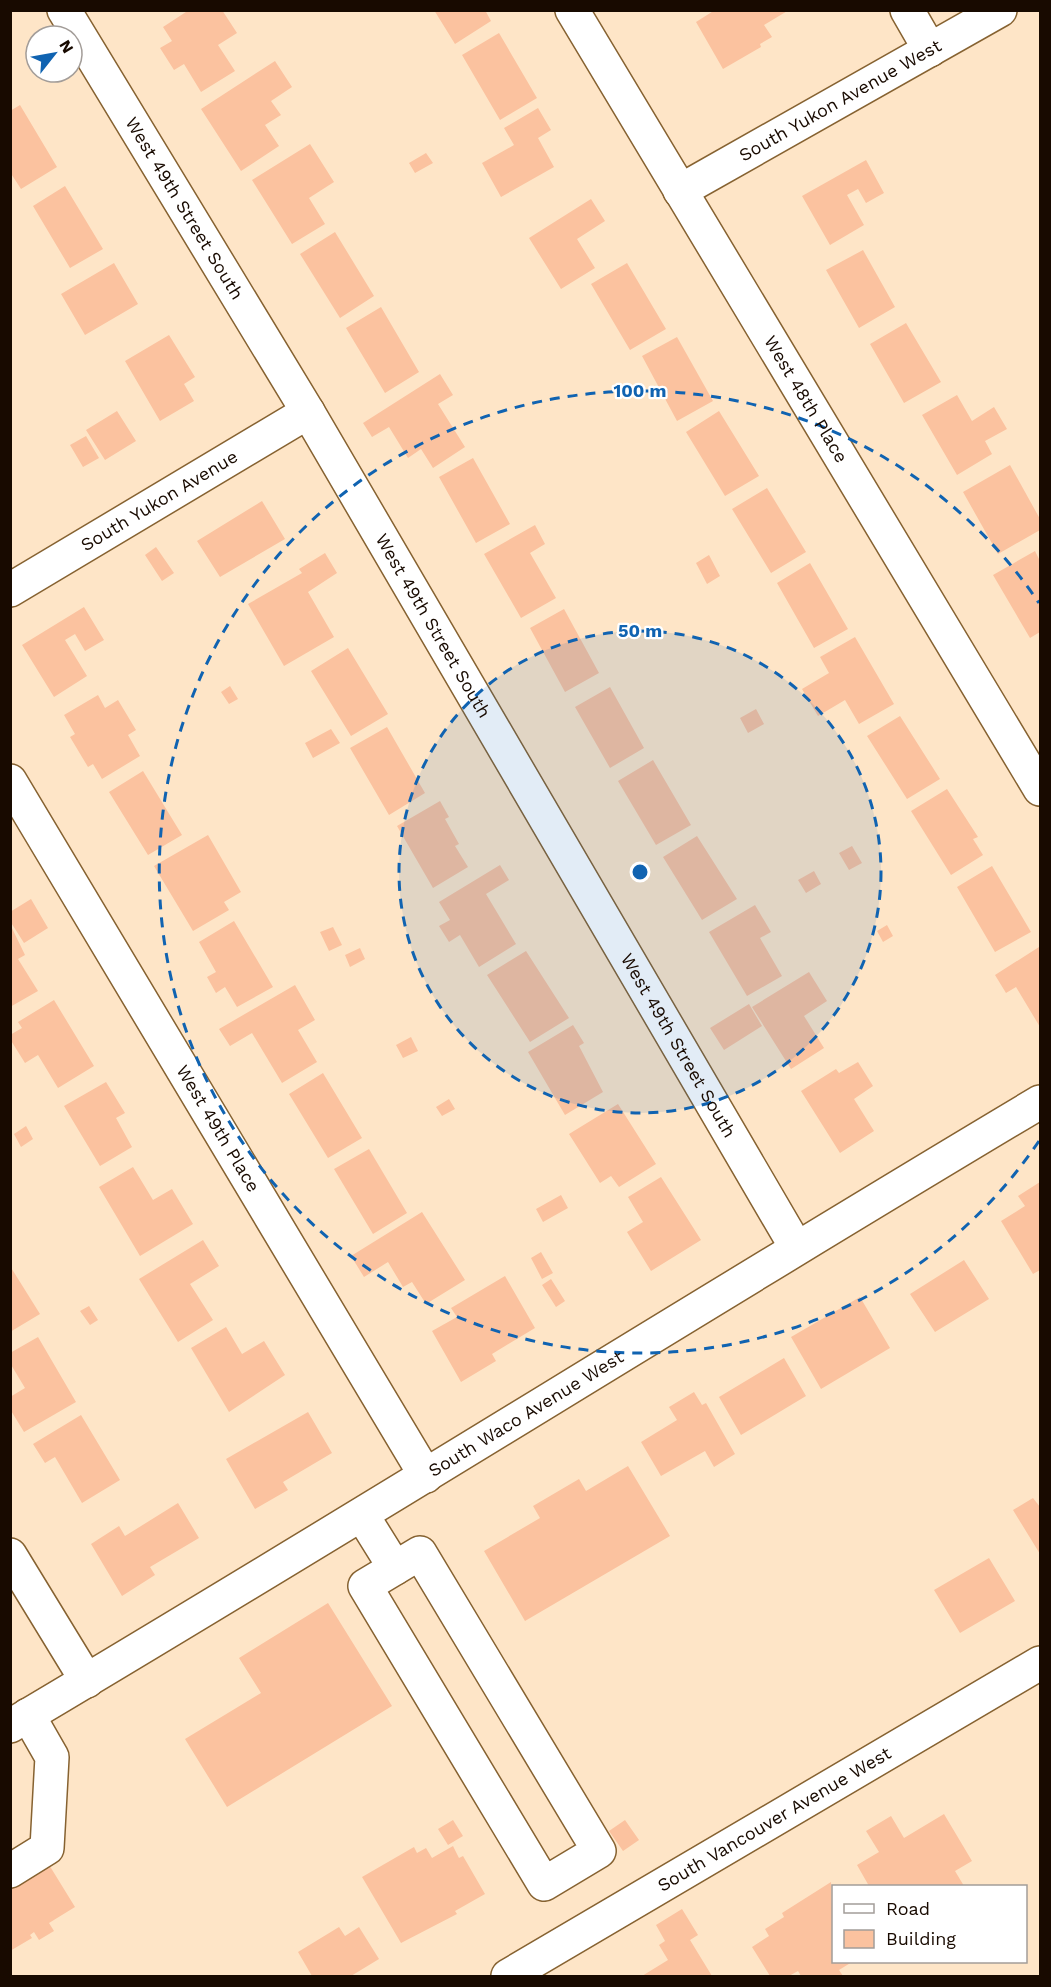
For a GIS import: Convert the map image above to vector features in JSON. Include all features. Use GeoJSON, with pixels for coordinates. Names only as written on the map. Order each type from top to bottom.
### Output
{"type":"FeatureCollection","features":[{"type":"Feature","properties":{"kind":"street","name":"West 49th Street South"},"geometry":{"type":"LineString","coordinates":[[64,10],[308,412],[796,1247]]}},
{"type":"Feature","properties":{"kind":"street","name":"West 48th Place"},"geometry":{"type":"LineString","coordinates":[[572,10],[1041,789]]}},
{"type":"Feature","properties":{"kind":"street"},"geometry":{"type":"LineString","coordinates":[[907,10],[930,50]]}},
{"type":"Feature","properties":{"kind":"street","name":"South Yukon Avenue West"},"geometry":{"type":"LineString","coordinates":[[680,190],[1000,10]]}},
{"type":"Feature","properties":{"kind":"street","name":"South Yukon Avenue"},"geometry":{"type":"LineString","coordinates":[[10,590],[308,412]]}},
{"type":"Feature","properties":{"kind":"street","name":"West 49th Place"},"geometry":{"type":"LineString","coordinates":[[10,781],[426,1476]]}},
{"type":"Feature","properties":{"kind":"street","name":"South Waco Avenue West"},"geometry":{"type":"LineString","coordinates":[[19,1720],[362,1515],[796,1247],[1041,1102]]}},
{"type":"Feature","properties":{"kind":"street"},"geometry":{"type":"LineString","coordinates":[[362,1515],[395,1568]]}},
{"type":"Feature","properties":{"kind":"street"},"geometry":{"type":"LineString","coordinates":[[420,1553],[599,1851],[544,1884],[365,1586],[395,1568],[420,1553]]}},
{"type":"Feature","properties":{"kind":"street"},"geometry":{"type":"LineString","coordinates":[[10,1555],[87,1681]]}},
{"type":"Feature","properties":{"kind":"street","name":"South Vancouver Avenue West"},"geometry":{"type":"LineString","coordinates":[[508,1977],[1041,1663]]}},
{"type":"Feature","properties":{"kind":"street"},"geometry":{"type":"LineString","coordinates":[[10,1871],[47,1848],[52,1757],[19,1720]]}},
{"type":"Feature","properties":{"kind":"building"},"geometry":{"type":"Polygon","coordinates":[[[189,10],[222,10],[237,33],[218,45],[235,71],[201,92],[184,64],[174,70],[160,48],[172,41],[163,27],[189,10]]]}},
{"type":"Feature","properties":{"kind":"building"},"geometry":{"type":"Polygon","coordinates":[[[434,10],[485,10],[491,21],[455,44],[434,10]]]}},
{"type":"Feature","properties":{"kind":"building"},"geometry":{"type":"Polygon","coordinates":[[[715,10],[789,10],[764,25],[772,37],[760,44],[761,47],[723,69],[696,22],[715,10]]]}},
{"type":"Feature","properties":{"kind":"building"},"geometry":{"type":"Polygon","coordinates":[[[499,33],[537,98],[500,120],[462,55],[499,33]]]}},
{"type":"Feature","properties":{"kind":"building"},"geometry":{"type":"Polygon","coordinates":[[[275,61],[292,87],[271,101],[281,115],[265,125],[279,146],[241,171],[201,109],[275,61]]]}},
{"type":"Feature","properties":{"kind":"building"},"geometry":{"type":"Polygon","coordinates":[[[20,105],[57,167],[21,189],[10,172],[10,111],[20,105]]]}},
{"type":"Feature","properties":{"kind":"building"},"geometry":{"type":"Polygon","coordinates":[[[538,108],[551,130],[538,138],[554,167],[501,197],[482,163],[514,145],[504,128],[538,108]]]}},
{"type":"Feature","properties":{"kind":"building"},"geometry":{"type":"Polygon","coordinates":[[[310,144],[334,182],[309,198],[325,224],[292,244],[252,180],[310,144]]]}},
{"type":"Feature","properties":{"kind":"building"},"geometry":{"type":"Polygon","coordinates":[[[426,153],[433,163],[415,173],[409,163],[426,153]]]}},
{"type":"Feature","properties":{"kind":"building"},"geometry":{"type":"Polygon","coordinates":[[[866,160],[884,193],[866,203],[858,189],[847,195],[864,225],[830,245],[802,196],[866,160]]]}},
{"type":"Feature","properties":{"kind":"building"},"geometry":{"type":"Polygon","coordinates":[[[65,186],[103,249],[70,268],[33,206],[65,186]]]}},
{"type":"Feature","properties":{"kind":"building"},"geometry":{"type":"Polygon","coordinates":[[[591,199],[605,221],[577,239],[595,268],[561,289],[529,238],[591,199]]]}},
{"type":"Feature","properties":{"kind":"building"},"geometry":{"type":"Polygon","coordinates":[[[335,232],[374,296],[340,318],[300,254],[335,232]]]}},
{"type":"Feature","properties":{"kind":"building"},"geometry":{"type":"Polygon","coordinates":[[[863,250],[895,307],[859,328],[826,270],[863,250]]]}},
{"type":"Feature","properties":{"kind":"building"},"geometry":{"type":"Polygon","coordinates":[[[114,263],[138,304],[85,335],[61,294],[114,263]]]}},
{"type":"Feature","properties":{"kind":"building"},"geometry":{"type":"Polygon","coordinates":[[[627,263],[666,329],[630,350],[591,284],[627,263]]]}},
{"type":"Feature","properties":{"kind":"building"},"geometry":{"type":"Polygon","coordinates":[[[381,307],[419,372],[385,393],[346,328],[381,307]]]}},
{"type":"Feature","properties":{"kind":"building"},"geometry":{"type":"Polygon","coordinates":[[[906,323],[941,382],[904,403],[870,344],[906,323]]]}},
{"type":"Feature","properties":{"kind":"building"},"geometry":{"type":"Polygon","coordinates":[[[169,335],[195,377],[184,384],[194,401],[160,421],[125,361],[169,335]]]}},
{"type":"Feature","properties":{"kind":"building"},"geometry":{"type":"Polygon","coordinates":[[[677,337],[713,401],[677,421],[642,356],[677,337]]]}},
{"type":"Feature","properties":{"kind":"building"},"geometry":{"type":"Polygon","coordinates":[[[440,374],[453,395],[438,404],[465,447],[433,468],[421,449],[408,458],[389,427],[372,437],[363,423],[440,374]]]}},
{"type":"Feature","properties":{"kind":"building"},"geometry":{"type":"Polygon","coordinates":[[[957,395],[972,421],[994,407],[1007,429],[985,441],[992,454],[957,475],[922,415],[957,395]]]}},
{"type":"Feature","properties":{"kind":"building"},"geometry":{"type":"Polygon","coordinates":[[[117,411],[136,441],[105,460],[86,430],[117,411]]]}},
{"type":"Feature","properties":{"kind":"building"},"geometry":{"type":"Polygon","coordinates":[[[719,411],[759,476],[725,496],[686,432],[719,411]]]}},
{"type":"Feature","properties":{"kind":"building"},"geometry":{"type":"Polygon","coordinates":[[[86,436],[99,458],[83,467],[70,445],[86,436]]]}},
{"type":"Feature","properties":{"kind":"building"},"geometry":{"type":"Polygon","coordinates":[[[473,458],[510,524],[476,543],[439,477],[473,458]]]}},
{"type":"Feature","properties":{"kind":"building"},"geometry":{"type":"Polygon","coordinates":[[[1010,465],[1040,519],[1040,530],[998,554],[963,492],[1010,465]]]}},
{"type":"Feature","properties":{"kind":"building"},"geometry":{"type":"Polygon","coordinates":[[[767,488],[806,552],[771,573],[732,509],[767,488]]]}},
{"type":"Feature","properties":{"kind":"building"},"geometry":{"type":"Polygon","coordinates":[[[262,501],[285,539],[220,577],[197,541],[262,501]]]}},
{"type":"Feature","properties":{"kind":"building"},"geometry":{"type":"Polygon","coordinates":[[[535,525],[545,544],[530,553],[556,598],[521,618],[484,554],[535,525]]]}},
{"type":"Feature","properties":{"kind":"building"},"geometry":{"type":"Polygon","coordinates":[[[156,547],[174,573],[162,581],[145,555],[156,547]]]}},
{"type":"Feature","properties":{"kind":"building"},"geometry":{"type":"Polygon","coordinates":[[[1035,551],[1040,561],[1040,632],[1030,638],[993,575],[1035,551]]]}},
{"type":"Feature","properties":{"kind":"building"},"geometry":{"type":"Polygon","coordinates":[[[325,553],[337,573],[308,592],[334,637],[284,666],[248,604],[302,573],[299,569],[325,553]]]}},
{"type":"Feature","properties":{"kind":"building"},"geometry":{"type":"Polygon","coordinates":[[[709,555],[720,576],[707,584],[696,563],[709,555]]]}},
{"type":"Feature","properties":{"kind":"building"},"geometry":{"type":"Polygon","coordinates":[[[810,563],[848,629],[814,648],[777,583],[810,563]]]}},
{"type":"Feature","properties":{"kind":"building"},"geometry":{"type":"Polygon","coordinates":[[[84,607],[104,640],[85,651],[75,634],[65,640],[87,676],[54,697],[22,645],[84,607]]]}},
{"type":"Feature","properties":{"kind":"building"},"geometry":{"type":"Polygon","coordinates":[[[564,609],[599,673],[565,692],[530,628],[564,609]]]}},
{"type":"Feature","properties":{"kind":"building"},"geometry":{"type":"Polygon","coordinates":[[[855,637],[894,704],[859,724],[845,700],[818,716],[802,689],[829,673],[820,657],[855,637]]]}},
{"type":"Feature","properties":{"kind":"building"},"geometry":{"type":"Polygon","coordinates":[[[348,648],[388,714],[351,736],[311,671],[348,648]]]}},
{"type":"Feature","properties":{"kind":"building"},"geometry":{"type":"Polygon","coordinates":[[[230,686],[238,699],[229,704],[221,692],[230,686]]]}},
{"type":"Feature","properties":{"kind":"building"},"geometry":{"type":"Polygon","coordinates":[[[610,687],[644,748],[610,768],[575,707],[610,687]]]}},
{"type":"Feature","properties":{"kind":"building"},"geometry":{"type":"Polygon","coordinates":[[[98,695],[105,708],[118,700],[136,730],[128,735],[140,756],[102,779],[93,764],[88,767],[70,737],[75,734],[64,715],[98,695]]]}},
{"type":"Feature","properties":{"kind":"building"},"geometry":{"type":"Polygon","coordinates":[[[756,709],[764,724],[748,733],[740,718],[756,709]]]}},
{"type":"Feature","properties":{"kind":"building"},"geometry":{"type":"Polygon","coordinates":[[[900,716],[940,779],[907,799],[867,736],[900,716]]]}},
{"type":"Feature","properties":{"kind":"building"},"geometry":{"type":"Polygon","coordinates":[[[387,727],[425,793],[389,815],[350,748],[387,727]]]}},
{"type":"Feature","properties":{"kind":"building"},"geometry":{"type":"Polygon","coordinates":[[[331,729],[340,743],[313,758],[305,743],[331,729]]]}},
{"type":"Feature","properties":{"kind":"building"},"geometry":{"type":"Polygon","coordinates":[[[653,760],[691,825],[656,845],[618,781],[653,760]]]}},
{"type":"Feature","properties":{"kind":"building"},"geometry":{"type":"Polygon","coordinates":[[[143,771],[182,835],[148,855],[109,792],[143,771]]]}},
{"type":"Feature","properties":{"kind":"building"},"geometry":{"type":"Polygon","coordinates":[[[947,789],[978,837],[973,839],[983,855],[951,875],[911,811],[947,789]]]}},
{"type":"Feature","properties":{"kind":"building"},"geometry":{"type":"Polygon","coordinates":[[[440,801],[449,817],[445,819],[459,844],[455,846],[468,867],[433,888],[397,826],[440,801]]]}},
{"type":"Feature","properties":{"kind":"building"},"geometry":{"type":"Polygon","coordinates":[[[208,835],[241,892],[224,902],[229,910],[193,931],[154,866],[208,835]]]}},
{"type":"Feature","properties":{"kind":"building"},"geometry":{"type":"Polygon","coordinates":[[[697,836],[737,899],[702,920],[663,857],[697,836]]]}},
{"type":"Feature","properties":{"kind":"building"},"geometry":{"type":"Polygon","coordinates":[[[852,846],[862,863],[849,870],[839,853],[852,846]]]}},
{"type":"Feature","properties":{"kind":"building"},"geometry":{"type":"Polygon","coordinates":[[[500,865],[509,880],[486,894],[516,944],[479,967],[460,935],[449,942],[439,926],[450,920],[439,902],[500,865]]]}},
{"type":"Feature","properties":{"kind":"building"},"geometry":{"type":"Polygon","coordinates":[[[992,866],[1031,932],[995,952],[957,887],[992,866]]]}},
{"type":"Feature","properties":{"kind":"building"},"geometry":{"type":"Polygon","coordinates":[[[814,871],[821,884],[806,893],[798,880],[814,871]]]}},
{"type":"Feature","properties":{"kind":"building"},"geometry":{"type":"Polygon","coordinates":[[[31,899],[48,928],[24,943],[10,921],[10,912],[31,899]]]}},
{"type":"Feature","properties":{"kind":"building"},"geometry":{"type":"Polygon","coordinates":[[[755,905],[771,932],[760,938],[782,976],[747,996],[709,932],[755,905]]]}},
{"type":"Feature","properties":{"kind":"building"},"geometry":{"type":"Polygon","coordinates":[[[234,921],[273,987],[237,1007],[225,987],[216,993],[207,977],[216,972],[199,942],[234,921]]]}},
{"type":"Feature","properties":{"kind":"building"},"geometry":{"type":"Polygon","coordinates":[[[10,924],[25,955],[18,959],[38,991],[10,1007],[10,924]]]}},
{"type":"Feature","properties":{"kind":"building"},"geometry":{"type":"Polygon","coordinates":[[[887,925],[893,936],[883,942],[877,931],[887,925]]]}},
{"type":"Feature","properties":{"kind":"building"},"geometry":{"type":"Polygon","coordinates":[[[333,927],[342,945],[329,951],[320,932],[333,927]]]}},
{"type":"Feature","properties":{"kind":"building"},"geometry":{"type":"Polygon","coordinates":[[[1039,947],[1040,1027],[1016,987],[1006,993],[995,975],[1039,947]]]}},
{"type":"Feature","properties":{"kind":"building"},"geometry":{"type":"Polygon","coordinates":[[[360,948],[365,959],[350,967],[345,955],[360,948]]]}},
{"type":"Feature","properties":{"kind":"building"},"geometry":{"type":"Polygon","coordinates":[[[526,951],[569,1018],[530,1042],[487,975],[526,951]]]}},
{"type":"Feature","properties":{"kind":"building"},"geometry":{"type":"Polygon","coordinates":[[[809,972],[827,1001],[804,1016],[824,1048],[791,1069],[752,1007],[809,972]]]}},
{"type":"Feature","properties":{"kind":"building"},"geometry":{"type":"Polygon","coordinates":[[[295,985],[315,1020],[298,1030],[317,1062],[282,1083],[252,1033],[230,1046],[219,1029],[295,985]]]}},
{"type":"Feature","properties":{"kind":"building"},"geometry":{"type":"Polygon","coordinates":[[[54,1000],[94,1066],[58,1088],[38,1055],[25,1063],[10,1039],[10,1035],[22,1028],[18,1022],[54,1000]]]}},
{"type":"Feature","properties":{"kind":"building"},"geometry":{"type":"Polygon","coordinates":[[[749,1004],[762,1026],[724,1050],[710,1028],[749,1004]]]}},
{"type":"Feature","properties":{"kind":"building"},"geometry":{"type":"Polygon","coordinates":[[[573,1025],[584,1043],[579,1046],[603,1092],[565,1115],[528,1052],[573,1025]]]}},
{"type":"Feature","properties":{"kind":"building"},"geometry":{"type":"Polygon","coordinates":[[[411,1037],[418,1051],[403,1058],[396,1045],[411,1037]]]}},
{"type":"Feature","properties":{"kind":"building"},"geometry":{"type":"Polygon","coordinates":[[[858,1062],[873,1086],[854,1099],[874,1131],[840,1153],[801,1091],[836,1069],[839,1073],[858,1062]]]}},
{"type":"Feature","properties":{"kind":"building"},"geometry":{"type":"Polygon","coordinates":[[[323,1073],[362,1138],[328,1158],[289,1094],[323,1073]]]}},
{"type":"Feature","properties":{"kind":"building"},"geometry":{"type":"Polygon","coordinates":[[[106,1082],[125,1113],[116,1118],[132,1147],[100,1166],[64,1106],[106,1082]]]}},
{"type":"Feature","properties":{"kind":"building"},"geometry":{"type":"Polygon","coordinates":[[[449,1099],[455,1109],[442,1116],[436,1107],[449,1099]]]}},
{"type":"Feature","properties":{"kind":"building"},"geometry":{"type":"Polygon","coordinates":[[[618,1104],[656,1164],[619,1187],[611,1176],[600,1183],[569,1134],[618,1104]]]}},
{"type":"Feature","properties":{"kind":"building"},"geometry":{"type":"Polygon","coordinates":[[[26,1126],[33,1139],[21,1147],[14,1134],[26,1126]]]}},
{"type":"Feature","properties":{"kind":"building"},"geometry":{"type":"Polygon","coordinates":[[[369,1149],[407,1213],[373,1234],[334,1169],[369,1149]]]}},
{"type":"Feature","properties":{"kind":"building"},"geometry":{"type":"Polygon","coordinates":[[[133,1167],[153,1200],[172,1189],[193,1224],[140,1256],[99,1187],[133,1167]]]}},
{"type":"Feature","properties":{"kind":"building"},"geometry":{"type":"Polygon","coordinates":[[[661,1177],[701,1240],[651,1271],[627,1232],[643,1222],[628,1197],[661,1177]]]}},
{"type":"Feature","properties":{"kind":"building"},"geometry":{"type":"Polygon","coordinates":[[[1040,1182],[1040,1270],[1033,1274],[1001,1221],[1025,1206],[1018,1196],[1040,1182]]]}},
{"type":"Feature","properties":{"kind":"building"},"geometry":{"type":"Polygon","coordinates":[[[561,1195],[568,1208],[543,1222],[536,1209],[561,1195]]]}},
{"type":"Feature","properties":{"kind":"building"},"geometry":{"type":"Polygon","coordinates":[[[422,1212],[465,1280],[426,1304],[412,1282],[403,1287],[388,1262],[364,1277],[351,1256],[422,1212]]]}},
{"type":"Feature","properties":{"kind":"building"},"geometry":{"type":"Polygon","coordinates":[[[203,1240],[219,1266],[190,1284],[213,1320],[178,1342],[139,1279],[203,1240]]]}},
{"type":"Feature","properties":{"kind":"building"},"geometry":{"type":"Polygon","coordinates":[[[541,1252],[553,1273],[542,1279],[531,1258],[541,1252]]]}},
{"type":"Feature","properties":{"kind":"building"},"geometry":{"type":"Polygon","coordinates":[[[964,1260],[989,1299],[935,1332],[910,1294],[964,1260]]]}},
{"type":"Feature","properties":{"kind":"building"},"geometry":{"type":"Polygon","coordinates":[[[10,1266],[40,1314],[10,1332],[10,1266]]]}},
{"type":"Feature","properties":{"kind":"building"},"geometry":{"type":"Polygon","coordinates":[[[505,1276],[535,1328],[492,1354],[496,1361],[461,1382],[432,1331],[457,1317],[451,1308],[505,1276]]]}},
{"type":"Feature","properties":{"kind":"building"},"geometry":{"type":"Polygon","coordinates":[[[551,1279],[565,1301],[556,1307],[542,1285],[551,1279]]]}},
{"type":"Feature","properties":{"kind":"building"},"geometry":{"type":"Polygon","coordinates":[[[860,1297],[890,1348],[821,1389],[791,1337],[860,1297]]]}},
{"type":"Feature","properties":{"kind":"building"},"geometry":{"type":"Polygon","coordinates":[[[89,1306],[98,1320],[90,1325],[80,1311],[89,1306]]]}},
{"type":"Feature","properties":{"kind":"building"},"geometry":{"type":"Polygon","coordinates":[[[226,1327],[242,1354],[264,1341],[285,1375],[229,1412],[191,1348],[226,1327]]]}},
{"type":"Feature","properties":{"kind":"building"},"geometry":{"type":"Polygon","coordinates":[[[38,1337],[76,1402],[24,1432],[10,1409],[10,1397],[25,1388],[10,1363],[10,1353],[38,1337]]]}},
{"type":"Feature","properties":{"kind":"building"},"geometry":{"type":"Polygon","coordinates":[[[784,1358],[806,1396],[741,1435],[719,1397],[784,1358]]]}},
{"type":"Feature","properties":{"kind":"building"},"geometry":{"type":"Polygon","coordinates":[[[694,1392],[702,1405],[706,1403],[735,1454],[714,1467],[705,1451],[661,1476],[641,1442],[677,1420],[669,1407],[694,1392]]]}},
{"type":"Feature","properties":{"kind":"building"},"geometry":{"type":"Polygon","coordinates":[[[308,1412],[332,1453],[283,1482],[288,1490],[255,1509],[226,1459],[308,1412]]]}},
{"type":"Feature","properties":{"kind":"building"},"geometry":{"type":"Polygon","coordinates":[[[81,1415],[120,1480],[82,1503],[55,1457],[45,1463],[33,1444],[81,1415]]]}},
{"type":"Feature","properties":{"kind":"building"},"geometry":{"type":"Polygon","coordinates":[[[628,1466],[670,1536],[525,1621],[484,1551],[540,1518],[533,1506],[579,1479],[586,1491],[628,1466]]]}},
{"type":"Feature","properties":{"kind":"building"},"geometry":{"type":"Polygon","coordinates":[[[1033,1498],[1040,1507],[1040,1554],[1013,1510],[1033,1498]]]}},
{"type":"Feature","properties":{"kind":"building"},"geometry":{"type":"Polygon","coordinates":[[[178,1503],[199,1538],[150,1567],[155,1575],[122,1596],[91,1544],[119,1526],[125,1536],[178,1503]]]}},
{"type":"Feature","properties":{"kind":"building"},"geometry":{"type":"Polygon","coordinates":[[[989,1558],[1015,1601],[960,1633],[934,1590],[989,1558]]]}},
{"type":"Feature","properties":{"kind":"building"},"geometry":{"type":"Polygon","coordinates":[[[328,1603],[392,1706],[227,1807],[185,1739],[261,1693],[239,1658],[328,1603]]]}},
{"type":"Feature","properties":{"kind":"building"},"geometry":{"type":"Polygon","coordinates":[[[944,1814],[972,1861],[955,1871],[963,1885],[868,1885],[857,1865],[879,1852],[866,1831],[891,1816],[904,1838],[944,1814]]]}},
{"type":"Feature","properties":{"kind":"building"},"geometry":{"type":"Polygon","coordinates":[[[453,1820],[463,1836],[448,1845],[438,1829],[453,1820]]]}},
{"type":"Feature","properties":{"kind":"building"},"geometry":{"type":"Polygon","coordinates":[[[625,1820],[639,1840],[623,1851],[609,1831],[625,1820]]]}},
{"type":"Feature","properties":{"kind":"building"},"geometry":{"type":"Polygon","coordinates":[[[453,1846],[459,1858],[463,1856],[485,1894],[455,1911],[457,1914],[401,1943],[362,1877],[414,1847],[417,1853],[426,1848],[432,1858],[453,1846]]]}},
{"type":"Feature","properties":{"kind":"building"},"geometry":{"type":"Polygon","coordinates":[[[43,1855],[75,1907],[49,1923],[54,1931],[39,1940],[34,1932],[30,1935],[32,1938],[10,1951],[10,1875],[43,1855]]]}},
{"type":"Feature","properties":{"kind":"building"},"geometry":{"type":"Polygon","coordinates":[[[831,1882],[832,1963],[850,1963],[839,1970],[843,1976],[801,1976],[798,1971],[789,1976],[770,1976],[752,1947],[769,1936],[765,1929],[784,1917],[782,1913],[831,1882]]]}},
{"type":"Feature","properties":{"kind":"building"},"geometry":{"type":"Polygon","coordinates":[[[682,1909],[698,1935],[690,1940],[712,1976],[642,1976],[668,1960],[659,1945],[665,1941],[656,1925],[682,1909]]]}},
{"type":"Feature","properties":{"kind":"building"},"geometry":{"type":"Polygon","coordinates":[[[339,1927],[345,1936],[359,1927],[379,1959],[351,1976],[312,1976],[298,1952],[339,1927]]]}}]}
